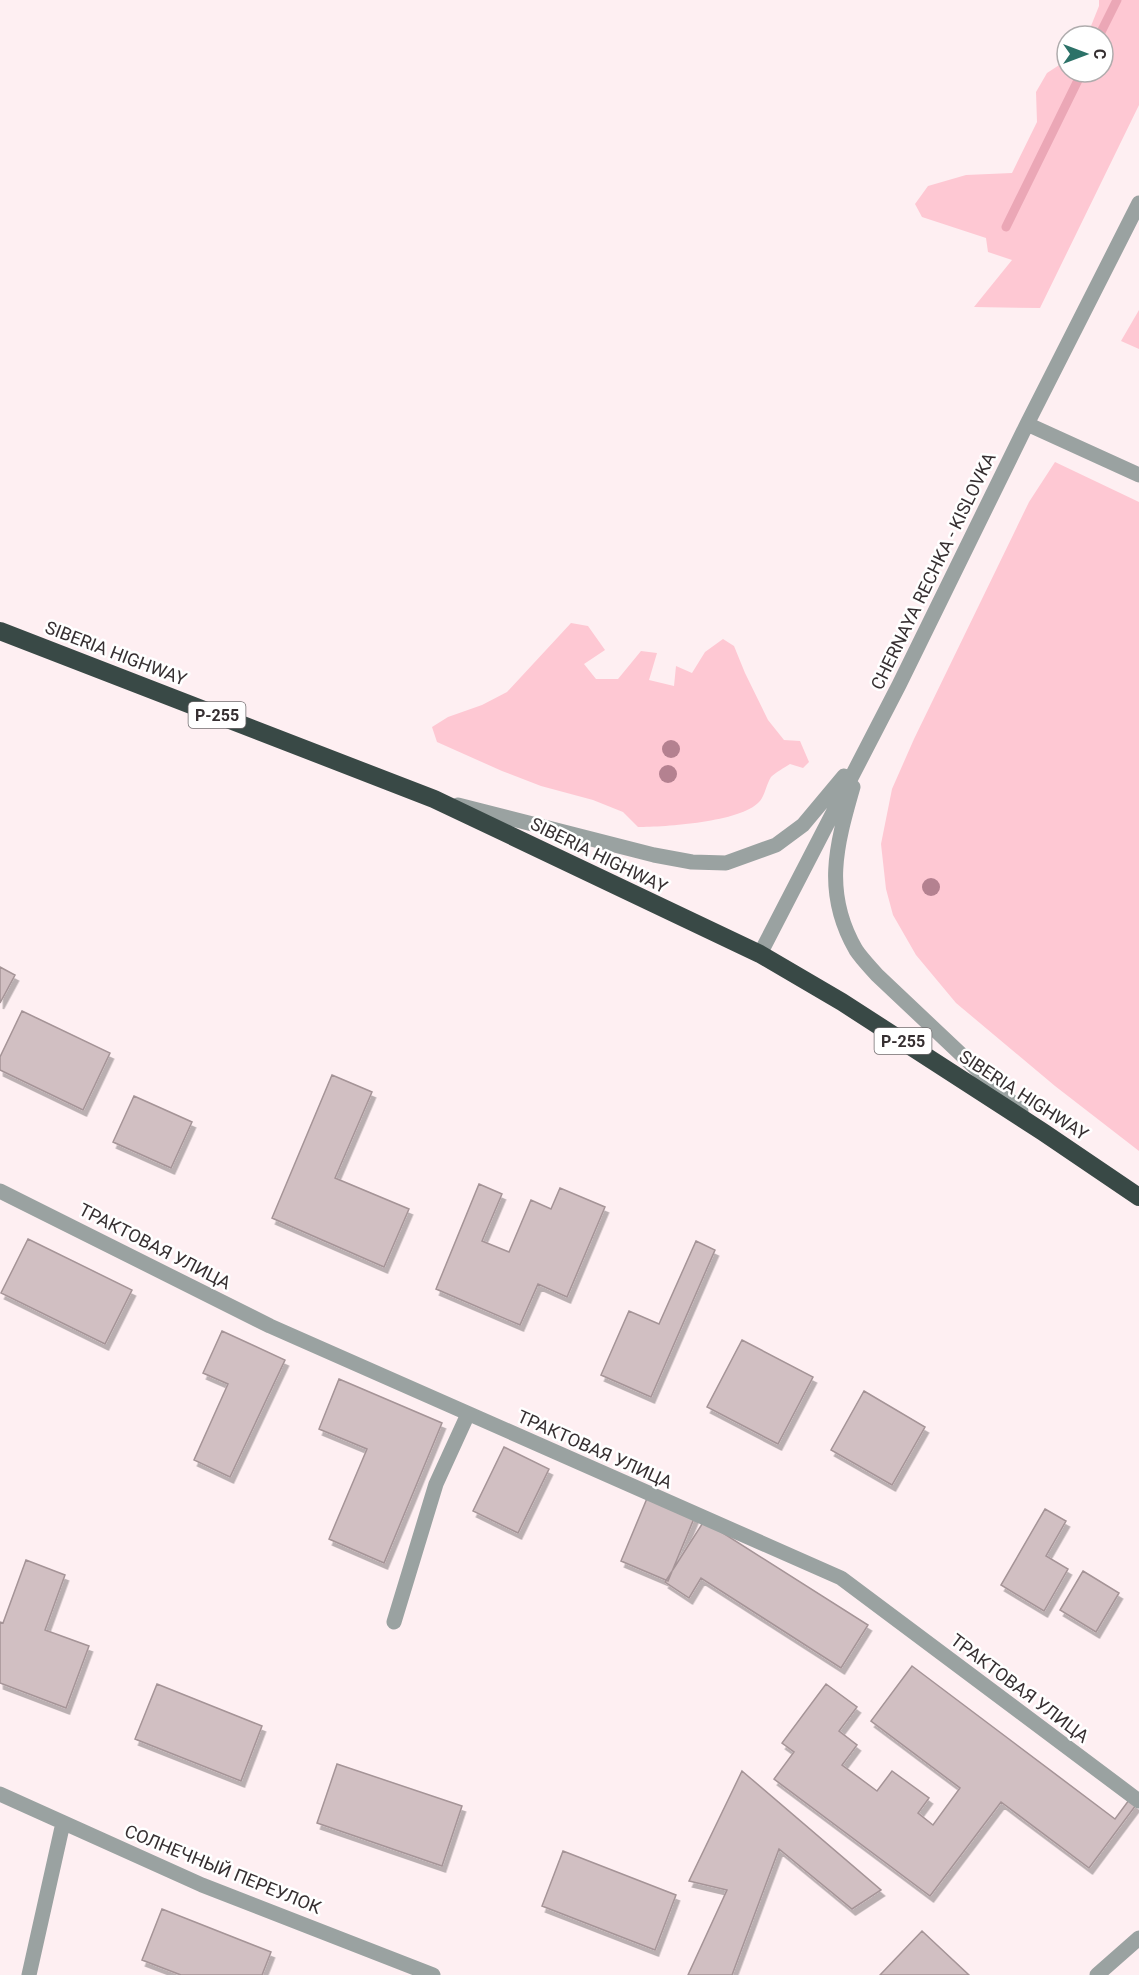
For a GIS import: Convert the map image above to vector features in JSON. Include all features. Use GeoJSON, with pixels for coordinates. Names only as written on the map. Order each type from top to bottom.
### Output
{"type":"FeatureCollection","features":[{"type":"Feature","properties":{"kind":"highway","name":"SIBERIA HIGHWAY"},"geometry":{"type":"LineString","coordinates":[[0,631],[434,799],[760,954],[842,1002],[1139,1197]]}},
{"type":"Feature","properties":{"kind":"street","name":"CHERNAYA RECHKA - KISLOVKA"},"geometry":{"type":"LineString","coordinates":[[760,954],[1139,203]]}},
{"type":"Feature","properties":{"kind":"street"},"geometry":{"type":"LineString","coordinates":[[1027,424],[1139,476]]}},
{"type":"Feature","properties":{"kind":"street"},"geometry":{"type":"LineString","coordinates":[[434,799],[654,855],[692,862],[726,863],[776,845],[804,825],[863,753]]}},
{"type":"Feature","properties":{"kind":"street"},"geometry":{"type":"LineString","coordinates":[[863,753],[840,831],[834,863],[837,899],[845,925],[857,951],[885,983],[1043,1132]]}},
{"type":"Feature","properties":{"kind":"street","name":"ТРАКТОВАЯ УЛИЦА"},"geometry":{"type":"LineString","coordinates":[[0,1191],[270,1326],[841,1578],[1139,1802]]}},
{"type":"Feature","properties":{"kind":"street"},"geometry":{"type":"LineString","coordinates":[[394,1622],[435,1484],[468,1414]]}},
{"type":"Feature","properties":{"kind":"street","name":"СОЛНЕЧНЫЙ ПЕРЕУЛОК"},"geometry":{"type":"LineString","coordinates":[[0,1794],[202,1885],[433,1975]]}},
{"type":"Feature","properties":{"kind":"street"},"geometry":{"type":"LineString","coordinates":[[29,1975],[63,1823]]}},
{"type":"Feature","properties":{"kind":"street"},"geometry":{"type":"LineString","coordinates":[[1097,1975],[1139,1938]]}},
{"type":"Feature","properties":{"kind":"shaded area"},"geometry":{"type":"Polygon","coordinates":[[[1099,0],[1139,0],[1139,105],[1040,308],[974,307],[1012,260],[988,252],[986,238],[922,217],[915,204],[928,186],[966,175],[1012,173],[1037,122],[1036,92],[1047,73],[1055,68],[1055,84],[1115,84],[1115,24],[1092,24],[1099,0]]]}},
{"type":"Feature","properties":{"kind":"shaded area"},"geometry":{"type":"Polygon","coordinates":[[[1139,310],[1139,349],[1121,341],[1139,310]]]}},
{"type":"Feature","properties":{"kind":"shaded area"},"geometry":{"type":"Polygon","coordinates":[[[1055,462],[1139,502],[1139,1151],[1055,1086],[956,1003],[916,955],[893,915],[886,889],[881,844],[892,789],[1029,502],[1055,462]]]}},
{"type":"Feature","properties":{"kind":"shaded area"},"geometry":{"type":"Polygon","coordinates":[[[571,623],[588,626],[605,650],[584,664],[596,679],[618,679],[641,651],[657,653],[649,680],[674,686],[676,666],[692,673],[705,652],[723,639],[734,646],[768,720],[784,740],[800,741],[809,762],[803,768],[790,764],[775,773],[763,797],[750,809],[720,819],[702,822],[638,827],[623,812],[593,800],[541,786],[437,742],[432,727],[448,717],[482,705],[507,692],[571,623]]]}},
{"type":"Feature","properties":{"kind":"building"},"geometry":{"type":"Polygon","coordinates":[[[0,967],[15,975],[0,1003],[0,967]]]}},
{"type":"Feature","properties":{"kind":"building"},"geometry":{"type":"Polygon","coordinates":[[[22,1011],[110,1053],[83,1110],[0,1070],[0,1057],[22,1011]]]}},
{"type":"Feature","properties":{"kind":"building"},"geometry":{"type":"Polygon","coordinates":[[[332,1075],[372,1092],[335,1178],[409,1209],[384,1267],[272,1218],[332,1075]]]}},
{"type":"Feature","properties":{"kind":"building"},"geometry":{"type":"Polygon","coordinates":[[[134,1096],[192,1122],[171,1168],[113,1142],[134,1096]]]}},
{"type":"Feature","properties":{"kind":"building"},"geometry":{"type":"Polygon","coordinates":[[[479,1184],[502,1194],[482,1241],[509,1252],[531,1200],[551,1209],[560,1188],[605,1207],[567,1297],[538,1284],[520,1325],[436,1289],[479,1184]]]}},
{"type":"Feature","properties":{"kind":"building"},"geometry":{"type":"Polygon","coordinates":[[[28,1239],[132,1290],[105,1344],[1,1293],[28,1239]]]}},
{"type":"Feature","properties":{"kind":"building"},"geometry":{"type":"Polygon","coordinates":[[[696,1241],[715,1250],[651,1397],[601,1375],[629,1311],[659,1324],[696,1241]]]}},
{"type":"Feature","properties":{"kind":"building"},"geometry":{"type":"Polygon","coordinates":[[[222,1331],[285,1360],[230,1477],[194,1460],[228,1384],[203,1373],[222,1331]]]}},
{"type":"Feature","properties":{"kind":"building"},"geometry":{"type":"Polygon","coordinates":[[[742,1340],[813,1377],[778,1444],[707,1407],[742,1340]]]}},
{"type":"Feature","properties":{"kind":"building"},"geometry":{"type":"Polygon","coordinates":[[[339,1379],[442,1423],[384,1563],[329,1539],[367,1449],[319,1429],[339,1379]]]}},
{"type":"Feature","properties":{"kind":"building"},"geometry":{"type":"Polygon","coordinates":[[[864,1391],[925,1427],[892,1485],[831,1450],[864,1391]]]}},
{"type":"Feature","properties":{"kind":"building"},"geometry":{"type":"Polygon","coordinates":[[[504,1447],[549,1469],[518,1533],[473,1511],[504,1447]]]}},
{"type":"Feature","properties":{"kind":"building"},"geometry":{"type":"Polygon","coordinates":[[[648,1496],[695,1516],[668,1581],[621,1561],[648,1496]]]}},
{"type":"Feature","properties":{"kind":"building"},"geometry":{"type":"Polygon","coordinates":[[[1045,1509],[1066,1521],[1046,1556],[1068,1569],[1044,1611],[1001,1585],[1045,1509]]]}},
{"type":"Feature","properties":{"kind":"building"},"geometry":{"type":"Polygon","coordinates":[[[704,1521],[868,1625],[841,1668],[701,1578],[689,1598],[665,1582],[704,1521]]]}},
{"type":"Feature","properties":{"kind":"building"},"geometry":{"type":"Polygon","coordinates":[[[26,1560],[65,1575],[45,1630],[89,1646],[66,1708],[0,1683],[0,1622],[3,1623],[26,1560]]]}},
{"type":"Feature","properties":{"kind":"building"},"geometry":{"type":"Polygon","coordinates":[[[1083,1571],[1119,1593],[1096,1632],[1060,1610],[1083,1571]]]}},
{"type":"Feature","properties":{"kind":"building"},"geometry":{"type":"Polygon","coordinates":[[[912,1666],[1115,1819],[1129,1800],[1136,1805],[1089,1868],[1001,1802],[930,1896],[774,1779],[794,1752],[782,1743],[826,1684],[857,1707],[839,1731],[857,1745],[842,1765],[877,1791],[892,1771],[929,1798],[918,1813],[933,1825],[960,1788],[871,1721],[912,1666]]]}},
{"type":"Feature","properties":{"kind":"building"},"geometry":{"type":"Polygon","coordinates":[[[157,1684],[262,1726],[241,1781],[135,1739],[157,1684]]]}},
{"type":"Feature","properties":{"kind":"building"},"geometry":{"type":"Polygon","coordinates":[[[337,1764],[462,1806],[442,1866],[317,1823],[337,1764]]]}},
{"type":"Feature","properties":{"kind":"building"},"geometry":{"type":"Polygon","coordinates":[[[742,1771],[881,1890],[852,1909],[779,1849],[732,1975],[688,1975],[727,1890],[689,1881],[742,1771]]]}},
{"type":"Feature","properties":{"kind":"building"},"geometry":{"type":"Polygon","coordinates":[[[563,1851],[676,1895],[655,1950],[542,1906],[563,1851]]]}},
{"type":"Feature","properties":{"kind":"building"},"geometry":{"type":"Polygon","coordinates":[[[162,1909],[271,1952],[262,1975],[181,1975],[142,1960],[162,1909]]]}},
{"type":"Feature","properties":{"kind":"building"},"geometry":{"type":"Polygon","coordinates":[[[922,1931],[969,1975],[880,1975],[922,1931]]]}},
{"type":"Feature","properties":{"kind":"waterway"},"geometry":{"type":"LineString","coordinates":[[1105,24],[1117,0]]}},
{"type":"Feature","properties":{"kind":"waterway"},"geometry":{"type":"LineString","coordinates":[[1006,227],[1076,84]]}}]}
